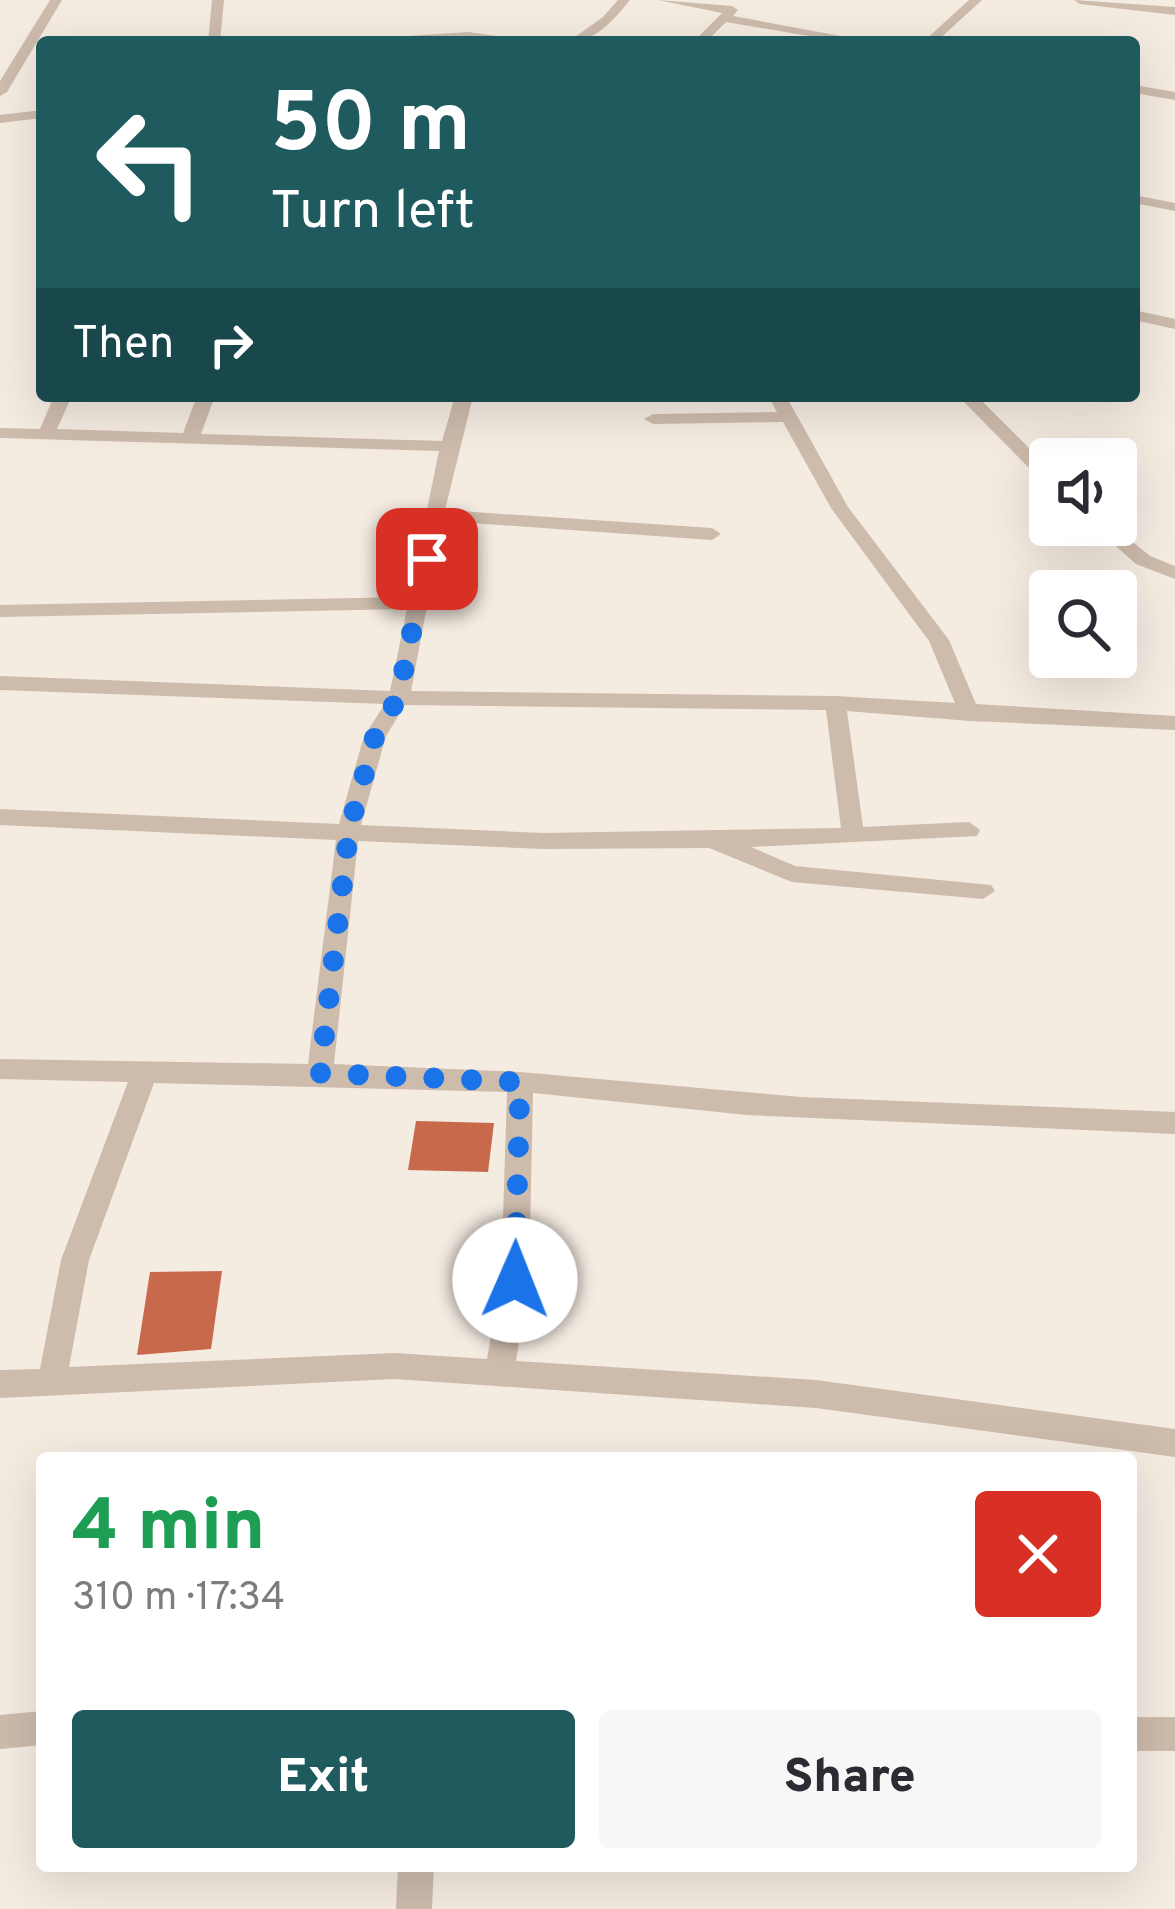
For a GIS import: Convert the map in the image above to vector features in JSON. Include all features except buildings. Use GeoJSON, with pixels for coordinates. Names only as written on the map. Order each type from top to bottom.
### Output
{"type":"FeatureCollection","features":[{"type":"Feature","properties":{"kind":"street"},"geometry":{"type":"LineString","coordinates":[[0,92],[56,0]]}},
{"type":"Feature","properties":{"kind":"street"},"geometry":{"type":"LineString","coordinates":[[215,36],[218,0]]}},
{"type":"Feature","properties":{"kind":"street"},"geometry":{"type":"LineString","coordinates":[[583,36],[607,20],[624,0]]}},
{"type":"Feature","properties":{"kind":"street"},"geometry":{"type":"LineString","coordinates":[[664,0],[836,36]]}},
{"type":"Feature","properties":{"kind":"street"},"geometry":{"type":"LineString","coordinates":[[705,36],[744,0]]}},
{"type":"Feature","properties":{"kind":"street"},"geometry":{"type":"LineString","coordinates":[[936,36],[976,0]]}},
{"type":"Feature","properties":{"kind":"street"},"geometry":{"type":"LineString","coordinates":[[1080,0],[1175,10]]}},
{"type":"Feature","properties":{"kind":"street"},"geometry":{"type":"LineString","coordinates":[[8,76],[25,75]]}},
{"type":"Feature","properties":{"kind":"street"},"geometry":{"type":"LineString","coordinates":[[1140,90],[1175,96]]}},
{"type":"Feature","properties":{"kind":"street"},"geometry":{"type":"LineString","coordinates":[[0,119],[36,115]]}},
{"type":"Feature","properties":{"kind":"street"},"geometry":{"type":"LineString","coordinates":[[1140,200],[1175,207]]}},
{"type":"Feature","properties":{"kind":"street"},"geometry":{"type":"LineString","coordinates":[[1140,316],[1175,324]]}},
{"type":"Feature","properties":{"kind":"street"},"geometry":{"type":"LineString","coordinates":[[46,434],[60,402]]}},
{"type":"Feature","properties":{"kind":"street"},"geometry":{"type":"LineString","coordinates":[[190,440],[204,402]]}},
{"type":"Feature","properties":{"kind":"street"},"geometry":{"type":"LineString","coordinates":[[320,1073],[349,830],[375,736],[398,698],[462,402]]}},
{"type":"Feature","properties":{"kind":"street"},"geometry":{"type":"LineString","coordinates":[[780,402],[840,508],[939,640],[970,714]]}},
{"type":"Feature","properties":{"kind":"street"},"geometry":{"type":"LineString","coordinates":[[974,402],[1029,458]]}},
{"type":"Feature","properties":{"kind":"street"},"geometry":{"type":"LineString","coordinates":[[653,419],[789,417]]}},
{"type":"Feature","properties":{"kind":"street"},"geometry":{"type":"LineString","coordinates":[[0,433],[449,446]]}},
{"type":"Feature","properties":{"kind":"street"},"geometry":{"type":"LineString","coordinates":[[435,515],[712,535]]}},
{"type":"Feature","properties":{"kind":"street"},"geometry":{"type":"LineString","coordinates":[[1126,546],[1143,560],[1175,573]]}},
{"type":"Feature","properties":{"kind":"street"},"geometry":{"type":"LineString","coordinates":[[0,611],[418,603]]}},
{"type":"Feature","properties":{"kind":"street"},"geometry":{"type":"LineString","coordinates":[[0,683],[398,698],[836,703],[1175,723]]}},
{"type":"Feature","properties":{"kind":"street"},"geometry":{"type":"LineString","coordinates":[[836,703],[853,834]]}},
{"type":"Feature","properties":{"kind":"street"},"geometry":{"type":"LineString","coordinates":[[0,818],[543,841],[969,830]]}},
{"type":"Feature","properties":{"kind":"street"},"geometry":{"type":"LineString","coordinates":[[709,838],[792,874],[983,891]]}},
{"type":"Feature","properties":{"kind":"street"},"geometry":{"type":"LineString","coordinates":[[0,1069],[144,1075],[320,1073],[520,1082],[748,1105],[1062,1113],[1175,1124]]}},
{"type":"Feature","properties":{"kind":"street"},"geometry":{"type":"LineString","coordinates":[[52,1380],[75,1260],[144,1075]]}},
{"type":"Feature","properties":{"kind":"street"},"geometry":{"type":"LineString","coordinates":[[499,1373],[515,1280],[520,1082]]}},
{"type":"Feature","properties":{"kind":"street"},"geometry":{"type":"LineString","coordinates":[[0,1384],[395,1366],[816,1394],[1175,1443]]}},
{"type":"Feature","properties":{"kind":"street"},"geometry":{"type":"LineString","coordinates":[[0,1732],[36,1729]]}},
{"type":"Feature","properties":{"kind":"street"},"geometry":{"type":"LineString","coordinates":[[1137,1734],[1175,1734]]}},
{"type":"Feature","properties":{"kind":"street"},"geometry":{"type":"LineString","coordinates":[[414,1909],[416,1872]]}},
{"type":"Feature","properties":{"kind":"route"},"geometry":{"type":"LineString","coordinates":[[427,559],[398,698],[375,736],[349,830],[320,1073],[520,1082],[515,1280]]}}]}
